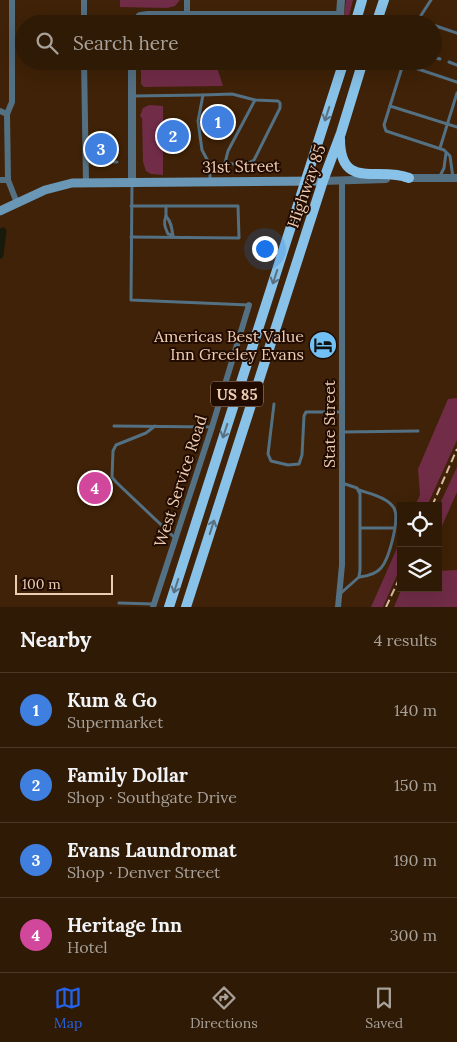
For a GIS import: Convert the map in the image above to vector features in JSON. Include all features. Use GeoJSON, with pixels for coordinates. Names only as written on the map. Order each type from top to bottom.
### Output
{"type":"FeatureCollection","features":[{"type":"Feature","properties":{"kind":"highway"},"geometry":{"type":"LineString","coordinates":[[358,15],[362,0]]}},
{"type":"Feature","properties":{"kind":"highway"},"geometry":{"type":"LineString","coordinates":[[379,15],[384,0]]}},
{"type":"Feature","properties":{"kind":"highway","name":"Highway 85"},"geometry":{"type":"LineString","coordinates":[[169,607],[341,70]]}},
{"type":"Feature","properties":{"kind":"highway","name":"Highway 85"},"geometry":{"type":"LineString","coordinates":[[186,607],[360,70]]}},
{"type":"Feature","properties":{"kind":"highway"},"geometry":{"type":"LineString","coordinates":[[340,132],[342,158],[350,168],[364,175],[399,174],[409,178]]}},
{"type":"Feature","properties":{"kind":"main road","name":"31st Street"},"geometry":{"type":"LineString","coordinates":[[0,211],[45,190],[86,182],[323,180]]}},
{"type":"Feature","properties":{"kind":"street"},"geometry":{"type":"LineString","coordinates":[[12,0],[12,102],[7,114],[8,180],[17,203]]}},
{"type":"Feature","properties":{"kind":"street"},"geometry":{"type":"LineString","coordinates":[[84,0],[84,15]]}},
{"type":"Feature","properties":{"kind":"street"},"geometry":{"type":"LineString","coordinates":[[187,0],[187,15]]}},
{"type":"Feature","properties":{"kind":"street"},"geometry":{"type":"LineString","coordinates":[[148,15],[340,15],[341,0]]}},
{"type":"Feature","properties":{"kind":"street"},"geometry":{"type":"LineString","coordinates":[[84,70],[86,182]]}},
{"type":"Feature","properties":{"kind":"street"},"geometry":{"type":"LineString","coordinates":[[132,70],[132,182]]}},
{"type":"Feature","properties":{"kind":"street"},"geometry":{"type":"LineString","coordinates":[[0,111],[7,114]]}},
{"type":"Feature","properties":{"kind":"street","name":"31st Street"},"geometry":{"type":"LineString","coordinates":[[323,180],[455,178]]}},
{"type":"Feature","properties":{"kind":"street"},"geometry":{"type":"LineString","coordinates":[[0,180],[8,180]]}},
{"type":"Feature","properties":{"kind":"street","name":"State Street"},"geometry":{"type":"LineString","coordinates":[[338,607],[342,565],[342,180]]}},
{"type":"Feature","properties":{"kind":"street","name":"West Service Road"},"geometry":{"type":"LineString","coordinates":[[154,606],[249,305]]}},
{"type":"Feature","properties":{"kind":"lane"},"geometry":{"type":"LineString","coordinates":[[421,15],[431,0]]}},
{"type":"Feature","properties":{"kind":"lane"},"geometry":{"type":"LineString","coordinates":[[442,28],[457,33]]}},
{"type":"Feature","properties":{"kind":"lane"},"geometry":{"type":"LineString","coordinates":[[449,62],[457,65]]}},
{"type":"Feature","properties":{"kind":"lane"},"geometry":{"type":"LineString","coordinates":[[401,70],[384,125],[386,131],[396,132],[440,148],[450,156],[455,178]]}},
{"type":"Feature","properties":{"kind":"lane"},"geometry":{"type":"LineString","coordinates":[[425,70],[457,82]]}},
{"type":"Feature","properties":{"kind":"lane"},"geometry":{"type":"LineString","coordinates":[[440,148],[457,93]]}},
{"type":"Feature","properties":{"kind":"lane"},"geometry":{"type":"LineString","coordinates":[[131,96],[232,94],[255,100],[278,100],[280,108],[254,160],[245,166],[225,163],[210,167]]}},
{"type":"Feature","properties":{"kind":"lane"},"geometry":{"type":"LineString","coordinates":[[203,95],[198,121],[202,150],[210,167],[210,182]]}},
{"type":"Feature","properties":{"kind":"lane"},"geometry":{"type":"LineString","coordinates":[[225,163],[228,152],[255,100]]}},
{"type":"Feature","properties":{"kind":"lane"},"geometry":{"type":"LineString","coordinates":[[390,106],[429,121],[457,127]]}},
{"type":"Feature","properties":{"kind":"lane"},"geometry":{"type":"LineString","coordinates":[[439,178],[444,168],[446,153]]}},
{"type":"Feature","properties":{"kind":"lane"},"geometry":{"type":"LineString","coordinates":[[85,161],[116,162]]}},
{"type":"Feature","properties":{"kind":"lane"},"geometry":{"type":"LineString","coordinates":[[132,182],[131,300],[249,305]]}},
{"type":"Feature","properties":{"kind":"lane"},"geometry":{"type":"LineString","coordinates":[[131,206],[238,206],[239,238],[131,237]]}},
{"type":"Feature","properties":{"kind":"lane"},"geometry":{"type":"LineString","coordinates":[[166,206],[165,228],[168,234],[173,236]]}},
{"type":"Feature","properties":{"kind":"lane"},"geometry":{"type":"LineString","coordinates":[[166,216],[173,231],[173,236]]}},
{"type":"Feature","properties":{"kind":"lane"},"geometry":{"type":"LineString","coordinates":[[274,404],[268,454],[271,461],[288,465],[299,464],[302,455],[304,416],[306,412],[343,412]]}},
{"type":"Feature","properties":{"kind":"lane"},"geometry":{"type":"LineString","coordinates":[[114,426],[212,427]]}},
{"type":"Feature","properties":{"kind":"lane"},"geometry":{"type":"LineString","coordinates":[[156,426],[146,433],[116,445],[113,451],[112,477],[176,539]]}},
{"type":"Feature","properties":{"kind":"lane"},"geometry":{"type":"LineString","coordinates":[[343,432],[418,431]]}},
{"type":"Feature","properties":{"kind":"lane"},"geometry":{"type":"LineString","coordinates":[[340,594],[359,578],[370,575],[380,569],[392,543],[395,512],[384,499],[342,483]]}},
{"type":"Feature","properties":{"kind":"lane"},"geometry":{"type":"LineString","coordinates":[[359,490],[361,528],[359,578]]}},
{"type":"Feature","properties":{"kind":"lane"},"geometry":{"type":"LineString","coordinates":[[361,528],[394,528]]}},
{"type":"Feature","properties":{"kind":"lane"},"geometry":{"type":"LineString","coordinates":[[119,603],[154,606]]}},
{"type":"Feature","properties":{"kind":"shaded area"},"geometry":{"type":"Polygon","coordinates":[[[120,0],[180,0],[175,6],[167,8],[120,7],[120,0]]]}},
{"type":"Feature","properties":{"kind":"shaded area"},"geometry":{"type":"Polygon","coordinates":[[[346,0],[353,0],[349,15],[344,15],[346,0]]]}},
{"type":"Feature","properties":{"kind":"shaded area"},"geometry":{"type":"Polygon","coordinates":[[[141,70],[218,70],[223,86],[144,87],[141,84],[141,70]]]}},
{"type":"Feature","properties":{"kind":"shaded area"},"geometry":{"type":"Polygon","coordinates":[[[149,105],[163,106],[163,175],[151,174],[146,171],[143,162],[142,118],[140,116],[143,108],[149,105]]]}},
{"type":"Feature","properties":{"kind":"shaded area"},"geometry":{"type":"Polygon","coordinates":[[[457,398],[457,440],[429,502],[417,502],[420,495],[418,469],[448,399],[457,398]]]}},
{"type":"Feature","properties":{"kind":"shaded area"},"geometry":{"type":"Polygon","coordinates":[[[457,467],[457,492],[442,526],[441,502],[457,467]]]}},
{"type":"Feature","properties":{"kind":"shaded area"},"geometry":{"type":"Polygon","coordinates":[[[397,548],[397,575],[383,607],[371,607],[397,548]]]}},
{"type":"Feature","properties":{"kind":"shaded area"},"geometry":{"type":"Polygon","coordinates":[[[457,570],[457,607],[394,607],[400,592],[442,592],[442,571],[457,570]]]}},
{"type":"Feature","properties":{"kind":"waterway"},"geometry":{"type":"LineString","coordinates":[[0,255],[3,231]]}},
{"type":"Feature","properties":{"kind":"railway"},"geometry":{"type":"LineString","coordinates":[[434,502],[457,449]]}},
{"type":"Feature","properties":{"kind":"railway"},"geometry":{"type":"LineString","coordinates":[[386,607],[397,584]]}},
{"type":"Feature","properties":{"kind":"place","name":"Kum & Go"},"geometry":{"type":"Point","coordinates":[218,122]}},
{"type":"Feature","properties":{"kind":"place","name":"Family Dollar"},"geometry":{"type":"Point","coordinates":[173,136]}},
{"type":"Feature","properties":{"kind":"place","name":"Evans Laundromat"},"geometry":{"type":"Point","coordinates":[101,149]}},
{"type":"Feature","properties":{"kind":"place","name":"Americas Best Value Inn Greeley Evans"},"geometry":{"type":"Point","coordinates":[323,345]}},
{"type":"Feature","properties":{"kind":"place","name":"Heritage Inn"},"geometry":{"type":"Point","coordinates":[95,488]}}]}
